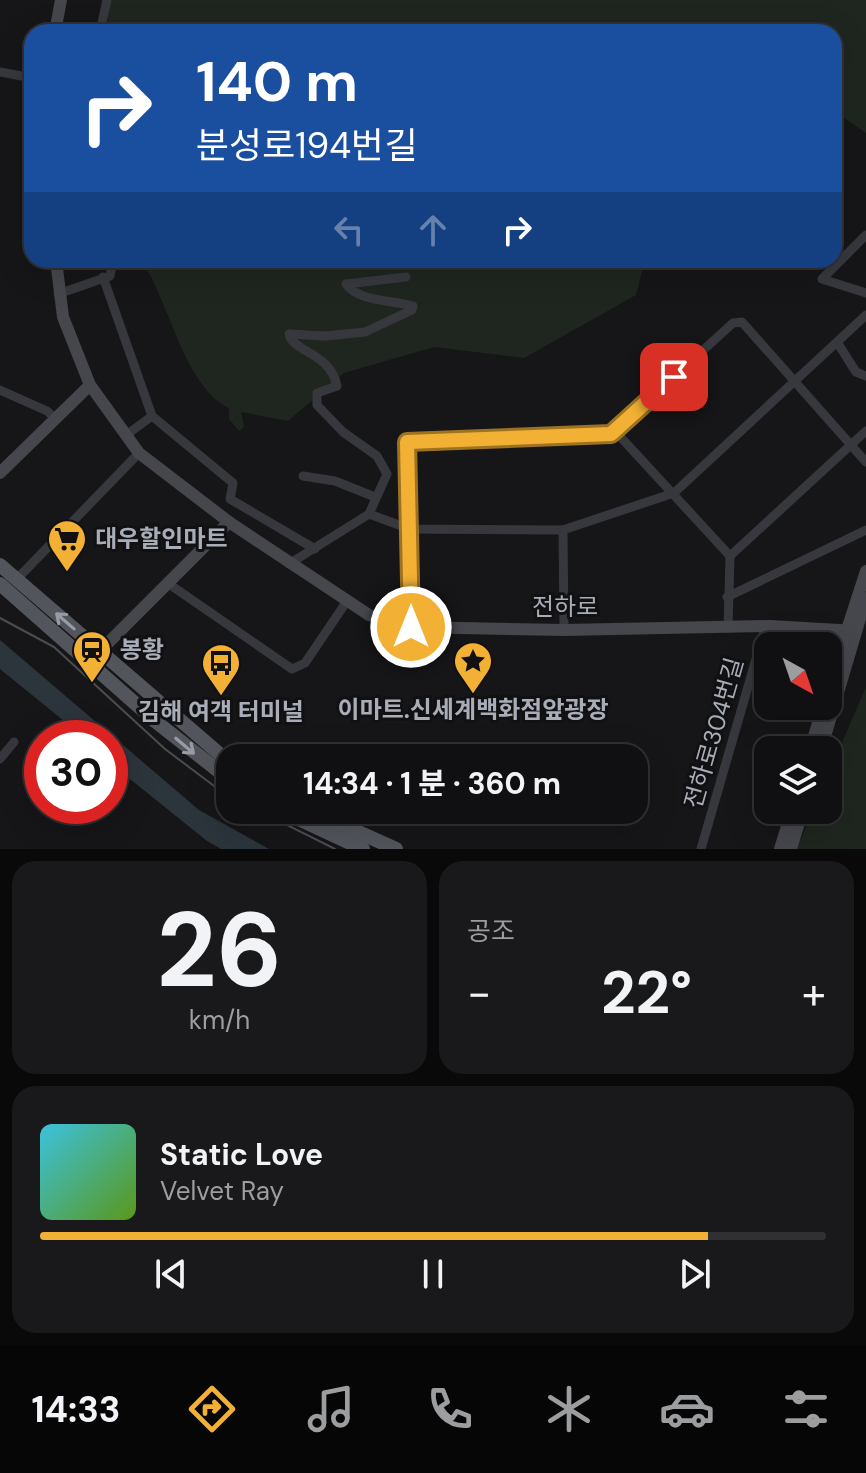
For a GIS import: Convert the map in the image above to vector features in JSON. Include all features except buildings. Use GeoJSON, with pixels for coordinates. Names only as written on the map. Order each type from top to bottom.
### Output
{"type":"FeatureCollection","features":[{"type":"Feature","properties":{"kind":"main road"},"geometry":{"type":"LineString","coordinates":[[56,24],[61,0]]}},
{"type":"Feature","properties":{"kind":"main road","name":"전하로"},"geometry":{"type":"LineString","coordinates":[[56,268],[63,317],[90,385],[139,453],[229,522],[369,615],[411,627],[850,630]]}},
{"type":"Feature","properties":{"kind":"main road"},"geometry":{"type":"LineString","coordinates":[[0,473],[90,385]]}},
{"type":"Feature","properties":{"kind":"main road"},"geometry":{"type":"LineString","coordinates":[[100,651],[229,522]]}},
{"type":"Feature","properties":{"kind":"main road"},"geometry":{"type":"LineString","coordinates":[[0,565],[216,751]]}},
{"type":"Feature","properties":{"kind":"main road"},"geometry":{"type":"LineString","coordinates":[[824,736],[866,571]]}},
{"type":"Feature","properties":{"kind":"main road"},"geometry":{"type":"LineString","coordinates":[[0,584],[155,721],[216,769]]}},
{"type":"Feature","properties":{"kind":"main road"},"geometry":{"type":"LineString","coordinates":[[842,651],[866,598]]}},
{"type":"Feature","properties":{"kind":"main road"},"geometry":{"type":"LineString","coordinates":[[309,824],[363,849]]}},
{"type":"Feature","properties":{"kind":"main road"},"geometry":{"type":"LineString","coordinates":[[340,824],[396,849]]}},
{"type":"Feature","properties":{"kind":"main road"},"geometry":{"type":"LineString","coordinates":[[780,849],[788,824]]}},
{"type":"Feature","properties":{"kind":"main road"},"geometry":{"type":"LineString","coordinates":[[791,849],[799,824]]}},
{"type":"Feature","properties":{"kind":"street"},"geometry":{"type":"LineString","coordinates":[[102,24],[107,0]]}},
{"type":"Feature","properties":{"kind":"street"},"geometry":{"type":"LineString","coordinates":[[0,72],[24,76]]}},
{"type":"Feature","properties":{"kind":"street"},"geometry":{"type":"LineString","coordinates":[[842,259],[866,235]]}},
{"type":"Feature","properties":{"kind":"street"},"geometry":{"type":"LineString","coordinates":[[58,294],[103,277],[114,268]]}},
{"type":"Feature","properties":{"kind":"street"},"geometry":{"type":"LineString","coordinates":[[833,268],[822,279],[866,293]]}},
{"type":"Feature","properties":{"kind":"street"},"geometry":{"type":"LineString","coordinates":[[103,277],[152,416],[233,483],[230,499],[315,549]]}},
{"type":"Feature","properties":{"kind":"street"},"geometry":{"type":"LineString","coordinates":[[289,564],[369,514],[387,474],[377,456],[343,432],[317,405],[317,393],[337,386],[334,371],[320,358],[294,344],[289,334],[325,336],[365,332],[412,310],[413,306],[395,301],[357,295],[346,284],[406,277]]}},
{"type":"Feature","properties":{"kind":"street"},"geometry":{"type":"LineString","coordinates":[[369,514],[410,529],[563,530],[674,493],[866,315]]}},
{"type":"Feature","properties":{"kind":"street"},"geometry":{"type":"LineString","coordinates":[[411,627],[407,442],[611,434],[733,323],[742,322],[866,462]]}},
{"type":"Feature","properties":{"kind":"street"},"geometry":{"type":"LineString","coordinates":[[837,342],[856,372],[866,376]]}},
{"type":"Feature","properties":{"kind":"street"},"geometry":{"type":"LineString","coordinates":[[0,390],[47,411],[56,419]]}},
{"type":"Feature","properties":{"kind":"street"},"geometry":{"type":"LineString","coordinates":[[125,436],[152,416]]}},
{"type":"Feature","properties":{"kind":"street"},"geometry":{"type":"LineString","coordinates":[[615,431],[730,556]]}},
{"type":"Feature","properties":{"kind":"street"},"geometry":{"type":"LineString","coordinates":[[728,628],[730,556],[866,431]]}},
{"type":"Feature","properties":{"kind":"street"},"geometry":{"type":"LineString","coordinates":[[17,579],[139,453]]}},
{"type":"Feature","properties":{"kind":"street"},"geometry":{"type":"LineString","coordinates":[[303,476],[335,481],[375,497]]}},
{"type":"Feature","properties":{"kind":"street"},"geometry":{"type":"LineString","coordinates":[[563,530],[564,630]]}},
{"type":"Feature","properties":{"kind":"street"},"geometry":{"type":"LineString","coordinates":[[727,597],[866,530]]}},
{"type":"Feature","properties":{"kind":"street"},"geometry":{"type":"LineString","coordinates":[[169,584],[292,669],[305,663],[347,601]]}},
{"type":"Feature","properties":{"kind":"street","name":"전하로304번길"},"geometry":{"type":"LineString","coordinates":[[701,849],[765,628]]}},
{"type":"Feature","properties":{"kind":"street"},"geometry":{"type":"LineString","coordinates":[[0,759],[14,742]]}},
{"type":"Feature","properties":{"kind":"shaded area"},"geometry":{"type":"Polygon","coordinates":[[[111,0],[866,0],[866,133],[842,116],[842,24],[107,24],[111,0]]]}},
{"type":"Feature","properties":{"kind":"shaded area"},"geometry":{"type":"Polygon","coordinates":[[[643,268],[636,295],[524,358],[434,347],[344,373],[288,421],[241,412],[244,427],[239,431],[229,419],[229,408],[214,398],[191,366],[147,270],[120,270],[643,268]]]}},
{"type":"Feature","properties":{"kind":"shaded area"},"geometry":{"type":"Polygon","coordinates":[[[0,640],[94,720],[63,720],[0,669],[0,640]]]}},
{"type":"Feature","properties":{"kind":"shaded area"},"geometry":{"type":"Polygon","coordinates":[[[866,687],[866,849],[797,849],[807,824],[842,824],[842,743],[866,687]]]}},
{"type":"Feature","properties":{"kind":"shaded area"},"geometry":{"type":"Polygon","coordinates":[[[128,749],[199,810],[216,819],[216,824],[224,824],[269,849],[221,849],[128,777],[128,749]]]}},
{"type":"Feature","properties":{"kind":"tram line"},"geometry":{"type":"LineString","coordinates":[[0,618],[54,647],[165,749],[216,787]]}},
{"type":"Feature","properties":{"kind":"tram line"},"geometry":{"type":"LineString","coordinates":[[285,824],[335,849]]}},
{"type":"Feature","properties":{"kind":"place","name":"대우할인마트"},"geometry":{"type":"Point","coordinates":[67,573]}},
{"type":"Feature","properties":{"kind":"place","name":"봉황"},"geometry":{"type":"Point","coordinates":[92,684]}},
{"type":"Feature","properties":{"kind":"place","name":"이마트.신세계백화점앞광장"},"geometry":{"type":"Point","coordinates":[473,695]}},
{"type":"Feature","properties":{"kind":"place","name":"김해 여객 터미널"},"geometry":{"type":"Point","coordinates":[221,697]}},
{"type":"Feature","properties":{"kind":"route"},"geometry":{"type":"LineString","coordinates":[[411,627],[407,442],[611,434],[674,377]]}}]}
